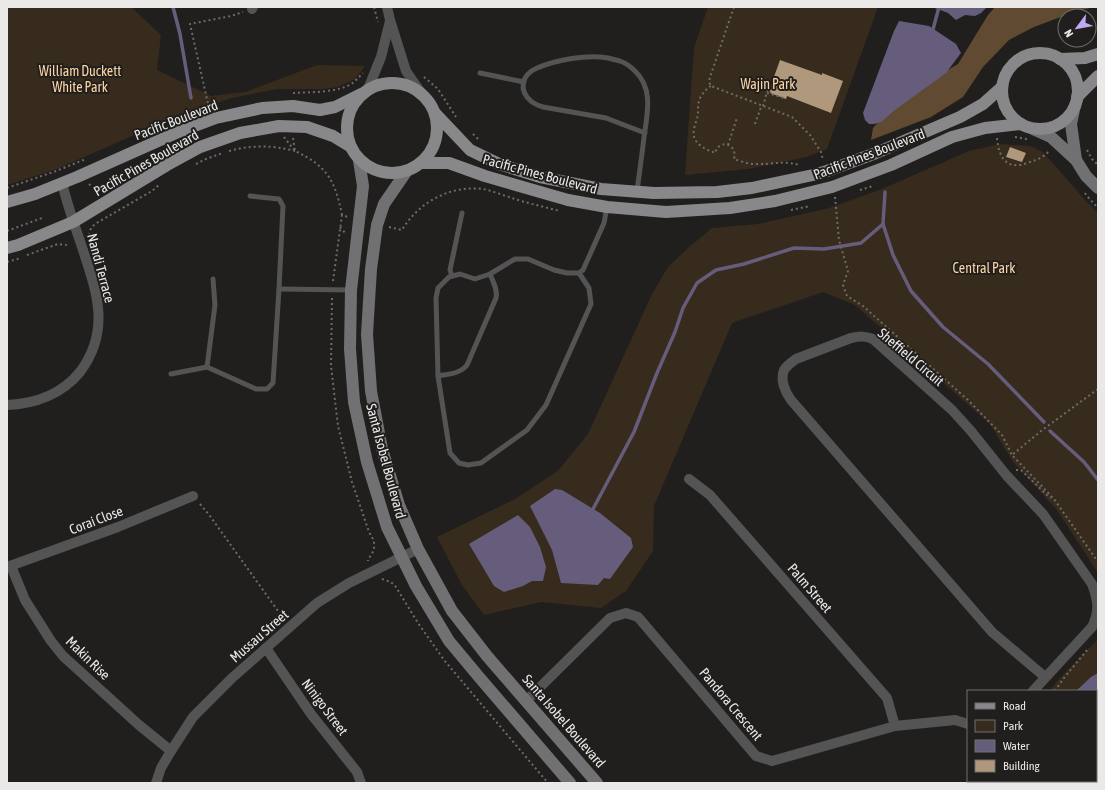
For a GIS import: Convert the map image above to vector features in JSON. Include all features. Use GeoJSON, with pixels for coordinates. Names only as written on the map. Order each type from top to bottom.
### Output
{"type":"FeatureCollection","features":[{"type":"Feature","properties":{"kind":"main road"},"geometry":{"type":"LineString","coordinates":[[1076,101],[1078,86],[1074,75],[1068,66],[1060,59],[1048,54],[1035,53],[1023,57],[1012,64],[1005,75],[1002,87],[1002,98],[1006,109],[1012,118],[1033,129],[1046,129],[1059,124],[1069,116],[1076,101],[1098,76]]}},
{"type":"Feature","properties":{"kind":"main road"},"geometry":{"type":"LineString","coordinates":[[1060,59],[1085,58],[1098,54]]}},
{"type":"Feature","properties":{"kind":"main road"},"geometry":{"type":"LineString","coordinates":[[390,83],[402,84],[422,94],[429,102],[435,113],[438,126],[436,140],[431,152],[422,163],[406,172],[394,174],[369,168],[359,160],[351,147],[347,133],[348,119],[353,106],[365,92],[379,85],[390,83]]}},
{"type":"Feature","properties":{"kind":"main road","name":"Pacific Pines Boulevard"},"geometry":{"type":"LineString","coordinates":[[435,113],[470,150],[499,164],[540,177],[601,189],[654,193],[717,192],[752,188],[827,171],[876,153],[960,117],[983,104],[1002,87]]}},
{"type":"Feature","properties":{"kind":"main road","name":"Pacific Boulevard"},"geometry":{"type":"LineString","coordinates":[[7,202],[35,194],[176,133],[216,118],[262,108],[293,106],[320,110],[336,107],[365,92]]}},
{"type":"Feature","properties":{"kind":"main road","name":"Pacific Pines Boulevard"},"geometry":{"type":"LineString","coordinates":[[422,163],[449,163],[568,200],[608,207],[666,212],[730,208],[775,201],[832,187],[891,165],[952,137],[985,128],[1021,124]]}},
{"type":"Feature","properties":{"kind":"main road","name":"Pacific Pines Boulevard"},"geometry":{"type":"LineString","coordinates":[[7,248],[18,245],[73,222],[167,165],[200,147],[240,133],[280,126],[307,127],[333,136],[351,147]]}},
{"type":"Feature","properties":{"kind":"street"},"geometry":{"type":"LineString","coordinates":[[387,7],[406,71],[422,94]]}},
{"type":"Feature","properties":{"kind":"street"},"geometry":{"type":"LineString","coordinates":[[365,92],[381,57],[390,20]]}},
{"type":"Feature","properties":{"kind":"street"},"geometry":{"type":"LineString","coordinates":[[1076,101],[1072,124],[1076,160]]}},
{"type":"Feature","properties":{"kind":"street"},"geometry":{"type":"LineString","coordinates":[[1033,129],[1051,137],[1076,160],[1086,176],[1098,188]]}},
{"type":"Feature","properties":{"kind":"street","name":"Santa Isobel Boulevard"},"geometry":{"type":"LineString","coordinates":[[359,160],[363,186],[351,290],[350,349],[354,402],[367,462],[387,527],[416,586],[449,641],[570,783]]}},
{"type":"Feature","properties":{"kind":"street","name":"Santa Isobel Boulevard"},"geometry":{"type":"LineString","coordinates":[[406,172],[384,204],[377,225],[371,269],[367,334],[371,391],[382,449],[399,505],[418,549],[452,611],[487,656],[597,783]]}},
{"type":"Feature","properties":{"kind":"street","name":"Nandi Terrace"},"geometry":{"type":"LineString","coordinates":[[7,405],[34,401],[49,396],[63,388],[74,379],[91,355],[98,331],[99,308],[96,292],[62,183]]}},
{"type":"Feature","properties":{"kind":"street","name":"Sheffield Circuit"},"geometry":{"type":"LineString","coordinates":[[1034,690],[1092,627],[1096,619],[1098,608],[1096,595],[1092,584],[1043,514],[1007,476],[972,432],[952,410],[873,339],[859,336],[852,338],[796,359],[789,364],[785,369],[783,386],[791,400],[992,632],[1045,677]]}},
{"type":"Feature","properties":{"kind":"street","name":"Palm Street"},"geometry":{"type":"LineString","coordinates":[[689,478],[710,495],[887,698],[895,726]]}},
{"type":"Feature","properties":{"kind":"street","name":"Corai Close"},"geometry":{"type":"LineString","coordinates":[[9,566],[118,527],[193,496]]}},
{"type":"Feature","properties":{"kind":"street","name":"Mussau Street"},"geometry":{"type":"LineString","coordinates":[[156,783],[161,768],[193,717],[232,678],[317,603],[349,583],[418,549]]}},
{"type":"Feature","properties":{"kind":"street","name":"Makin Rise"},"geometry":{"type":"LineString","coordinates":[[9,566],[25,600],[51,641],[63,656],[139,725],[171,751]]}},
{"type":"Feature","properties":{"kind":"street","name":"Pandora Crescent"},"geometry":{"type":"LineString","coordinates":[[526,701],[610,618],[626,613],[638,617],[756,756],[772,761],[895,726],[955,720],[967,724]]}},
{"type":"Feature","properties":{"kind":"street","name":"Ninigo Street"},"geometry":{"type":"LineString","coordinates":[[266,648],[311,714],[358,772],[361,783]]}},
{"type":"Feature","properties":{"kind":"lane"},"geometry":{"type":"LineString","coordinates":[[637,192],[645,133],[648,99],[644,84],[636,72],[620,61],[591,56],[546,64],[530,72],[526,76],[523,86],[525,92],[528,98],[537,105],[606,118],[645,133]]}},
{"type":"Feature","properties":{"kind":"lane"},"geometry":{"type":"LineString","coordinates":[[480,73],[524,82]]}},
{"type":"Feature","properties":{"kind":"lane"},"geometry":{"type":"LineString","coordinates":[[171,374],[207,367],[256,389],[267,389],[272,383],[283,206],[279,199],[250,196]]}},
{"type":"Feature","properties":{"kind":"lane"},"geometry":{"type":"LineString","coordinates":[[579,273],[589,288],[591,304],[546,405],[527,430],[481,463],[468,466],[459,463],[450,454],[438,376],[436,298],[438,288],[449,277],[460,274],[476,279],[490,274],[515,259],[528,259],[567,274],[579,273],[583,270],[604,223],[608,207]]}},
{"type":"Feature","properties":{"kind":"lane"},"geometry":{"type":"LineString","coordinates":[[452,276],[450,270],[462,212]]}},
{"type":"Feature","properties":{"kind":"lane"},"geometry":{"type":"LineString","coordinates":[[438,376],[459,372],[467,365],[496,298],[496,290],[490,274]]}},
{"type":"Feature","properties":{"kind":"lane"},"geometry":{"type":"LineString","coordinates":[[207,367],[215,305],[213,279]]}},
{"type":"Feature","properties":{"kind":"lane"},"geometry":{"type":"LineString","coordinates":[[279,289],[351,290]]}},
{"type":"Feature","properties":{"kind":"path"},"geometry":{"type":"LineString","coordinates":[[711,86],[709,82],[710,77],[734,7]]}},
{"type":"Feature","properties":{"kind":"path"},"geometry":{"type":"LineString","coordinates":[[209,108],[190,24],[231,16],[252,8]]}},
{"type":"Feature","properties":{"kind":"path"},"geometry":{"type":"LineString","coordinates":[[422,74],[438,89],[456,117]]}},
{"type":"Feature","properties":{"kind":"path"},"geometry":{"type":"LineString","coordinates":[[711,86],[792,117],[810,135],[821,152],[824,162]]}},
{"type":"Feature","properties":{"kind":"path"},"geometry":{"type":"LineString","coordinates":[[711,86],[699,99],[698,114],[694,130],[694,138],[699,145],[714,153],[715,150],[722,144],[728,145],[733,150],[734,158],[754,164],[787,162],[801,166]]}},
{"type":"Feature","properties":{"kind":"path"},"geometry":{"type":"LineString","coordinates":[[755,124],[760,107],[763,106],[768,89],[770,89]]}},
{"type":"Feature","properties":{"kind":"path"},"geometry":{"type":"LineString","coordinates":[[767,93],[784,98]]}},
{"type":"Feature","properties":{"kind":"path"},"geometry":{"type":"LineString","coordinates":[[728,145],[737,118]]}},
{"type":"Feature","properties":{"kind":"path"},"geometry":{"type":"LineString","coordinates":[[471,132],[479,140],[476,153]]}},
{"type":"Feature","properties":{"kind":"path"},"geometry":{"type":"LineString","coordinates":[[997,137],[999,151],[1002,156],[1010,164],[1015,166],[1041,157],[1051,149]]}},
{"type":"Feature","properties":{"kind":"path"},"geometry":{"type":"LineString","coordinates":[[194,165],[230,150],[252,146],[266,146],[295,151]]}},
{"type":"Feature","properties":{"kind":"path"},"geometry":{"type":"LineString","coordinates":[[1085,147],[1092,159],[1098,165]]}},
{"type":"Feature","properties":{"kind":"path"},"geometry":{"type":"LineString","coordinates":[[463,189],[469,170]]}},
{"type":"Feature","properties":{"kind":"path"},"geometry":{"type":"LineString","coordinates":[[88,183],[99,194]]}},
{"type":"Feature","properties":{"kind":"path"},"geometry":{"type":"LineString","coordinates":[[86,236],[89,236],[91,228],[95,224],[152,191],[162,183]]}},
{"type":"Feature","properties":{"kind":"path"},"geometry":{"type":"LineString","coordinates":[[835,198],[838,240],[848,271],[843,285],[847,296],[863,306],[968,400],[1002,435],[1012,455],[1054,499],[1098,562]]}},
{"type":"Feature","properties":{"kind":"path"},"geometry":{"type":"LineString","coordinates":[[7,231],[42,218]]}},
{"type":"Feature","properties":{"kind":"path"},"geometry":{"type":"LineString","coordinates":[[7,262],[58,244],[66,246],[68,242]]}},
{"type":"Feature","properties":{"kind":"path"},"geometry":{"type":"LineString","coordinates":[[1012,455],[1041,431],[1098,389]]}},
{"type":"Feature","properties":{"kind":"path"},"geometry":{"type":"LineString","coordinates":[[1007,476],[1014,470],[1021,470],[1047,495],[1054,499]]}},
{"type":"Feature","properties":{"kind":"path"},"geometry":{"type":"LineString","coordinates":[[193,496],[210,516],[290,627]]}},
{"type":"Feature","properties":{"kind":"path"},"geometry":{"type":"LineString","coordinates":[[1056,690],[1088,649]]}},
{"type":"Feature","properties":{"kind":"green space","name":"William Duckett White Park"},"geometry":{"type":"Polygon","coordinates":[[[7,7],[131,7],[161,35],[157,70],[211,96],[245,92],[317,65],[365,66],[355,79],[338,87],[323,89],[277,89],[232,98],[210,105],[164,122],[57,169],[7,185],[7,7]]]}},
{"type":"Feature","properties":{"kind":"green space","name":"Wajin Park"},"geometry":{"type":"Polygon","coordinates":[[[708,7],[878,7],[827,149],[807,157],[748,169],[685,175],[694,48],[708,7]]]}},
{"type":"Feature","properties":{"kind":"green space","name":"Central Park"},"geometry":{"type":"Polygon","coordinates":[[[999,144],[1030,146],[1043,152],[1098,213],[1098,573],[1057,510],[1013,462],[990,424],[855,305],[823,292],[732,323],[654,506],[653,551],[626,591],[601,608],[541,602],[484,615],[462,585],[437,537],[515,499],[558,471],[588,434],[652,294],[668,267],[688,248],[712,228],[758,224],[826,209],[882,189],[969,151],[999,144]]]}},
{"type":"Feature","properties":{"kind":"green space"},"geometry":{"type":"Polygon","coordinates":[[[1098,639],[1098,783],[1006,783],[1097,782],[1097,690],[1050,690],[1098,639]]]}},
{"type":"Feature","properties":{"kind":"shaded area"},"geometry":{"type":"Polygon","coordinates":[[[995,7],[1094,7],[1057,8],[1057,18],[1034,27],[1009,40],[983,67],[963,97],[931,117],[871,140],[873,128],[898,100],[958,64],[988,15],[995,7]]]}},
{"type":"Feature","properties":{"kind":"water"},"geometry":{"type":"Polygon","coordinates":[[[932,7],[987,7],[975,16],[965,15],[956,20],[948,13],[932,7]]]}},
{"type":"Feature","properties":{"kind":"water"},"geometry":{"type":"Polygon","coordinates":[[[899,21],[929,26],[956,44],[961,53],[946,73],[881,122],[869,124],[865,120],[863,113],[899,21]]]}},
{"type":"Feature","properties":{"kind":"water"},"geometry":{"type":"Polygon","coordinates":[[[555,489],[562,490],[600,513],[631,538],[633,547],[610,579],[604,578],[598,585],[561,583],[552,550],[530,506],[555,489]]]}},
{"type":"Feature","properties":{"kind":"water"},"geometry":{"type":"Polygon","coordinates":[[[518,515],[530,527],[540,547],[546,567],[543,581],[532,581],[523,586],[504,592],[494,586],[469,544],[518,515]]]}},
{"type":"Feature","properties":{"kind":"water"},"geometry":{"type":"Polygon","coordinates":[[[1098,673],[1098,783],[1034,783],[1097,782],[1097,690],[1077,690],[1091,677],[1098,673]]]}},
{"type":"Feature","properties":{"kind":"building"},"geometry":{"type":"Polygon","coordinates":[[[780,60],[843,81],[831,113],[787,96],[786,99],[770,93],[771,92],[769,91],[780,60]]]}},
{"type":"Feature","properties":{"kind":"building"},"geometry":{"type":"Polygon","coordinates":[[[1010,147],[1026,153],[1022,162],[1006,157],[1010,147]]]}},
{"type":"Feature","properties":{"kind":"waterway"},"geometry":{"type":"LineString","coordinates":[[173,7],[180,34],[191,98]]}},
{"type":"Feature","properties":{"kind":"waterway"},"geometry":{"type":"LineString","coordinates":[[932,33],[939,7]]}},
{"type":"Feature","properties":{"kind":"waterway"},"geometry":{"type":"LineString","coordinates":[[885,192],[883,224],[893,255],[911,291],[943,327],[988,364],[1044,422]]}},
{"type":"Feature","properties":{"kind":"waterway"},"geometry":{"type":"LineString","coordinates":[[593,509],[634,432],[675,332],[683,308],[697,283],[716,270],[744,264],[794,248],[824,249],[861,243],[883,224]]}},
{"type":"Feature","properties":{"kind":"waterway"},"geometry":{"type":"LineString","coordinates":[[1050,431],[1084,462],[1098,480]]}}]}
